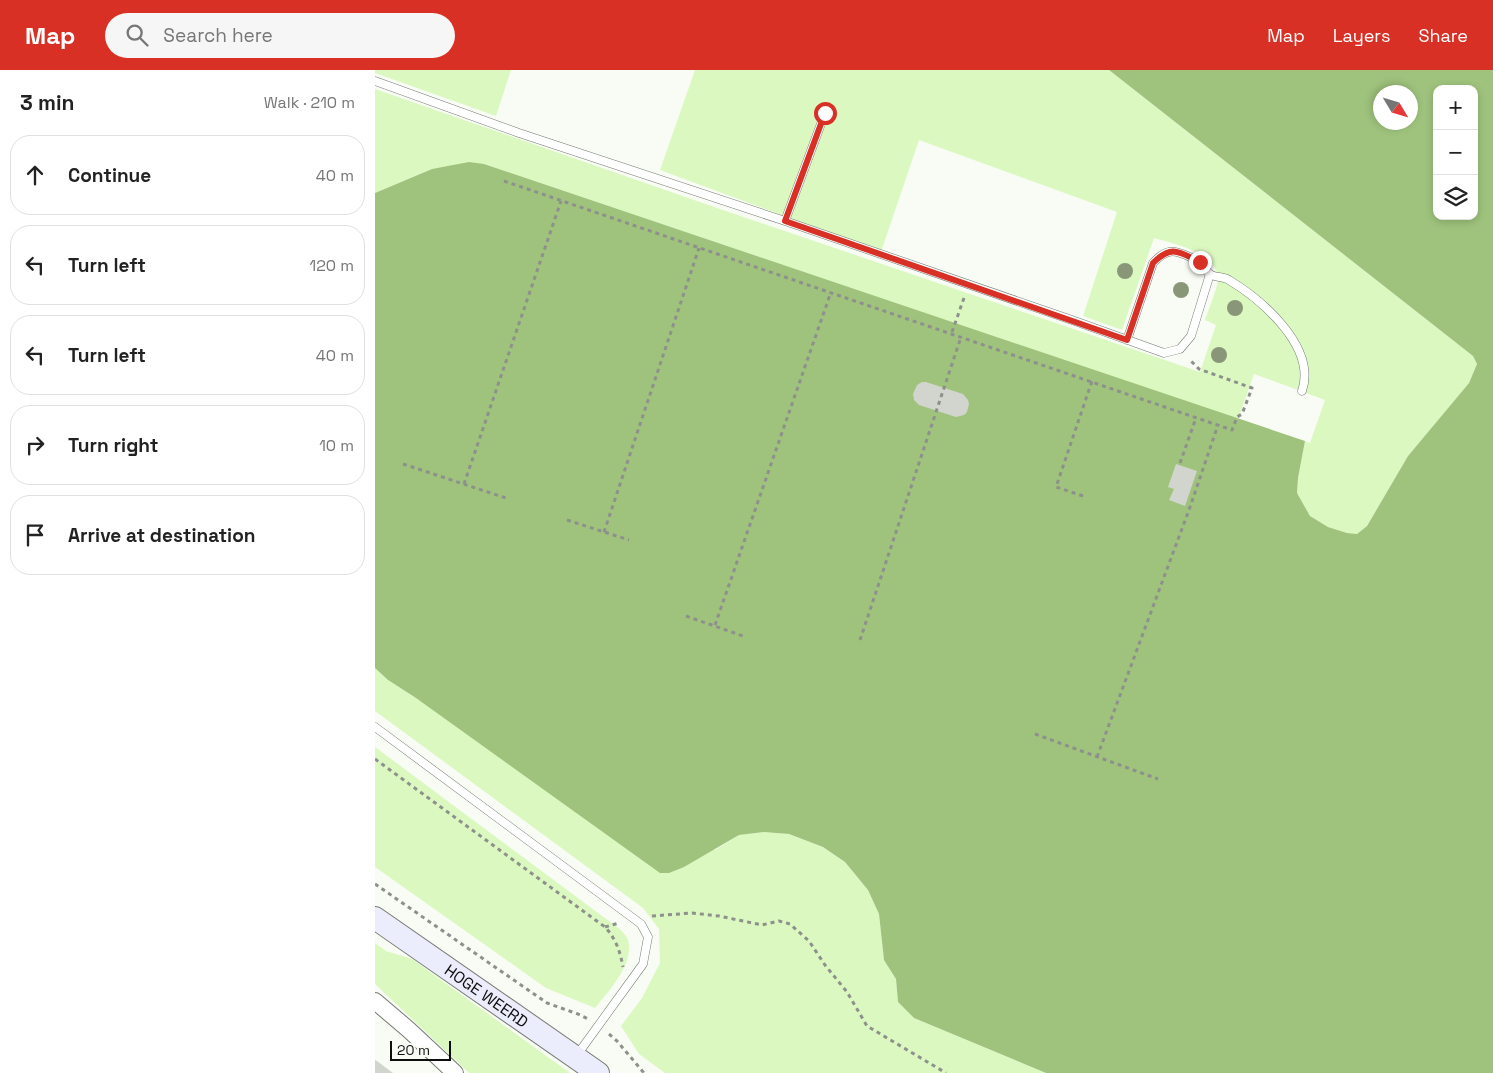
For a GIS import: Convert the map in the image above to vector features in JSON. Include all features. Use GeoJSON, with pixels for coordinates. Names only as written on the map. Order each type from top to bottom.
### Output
{"type":"FeatureCollection","features":[{"type":"Feature","properties":{"kind":"main road","name":"HOGE WEERD"},"geometry":{"type":"LineString","coordinates":[[375,918],[598,1073]]}},
{"type":"Feature","properties":{"kind":"street"},"geometry":{"type":"LineString","coordinates":[[375,1001],[455,1073]]}},
{"type":"Feature","properties":{"kind":"lane"},"geometry":{"type":"LineString","coordinates":[[375,81],[1163,353],[1180,349],[1191,336],[1210,274]]}},
{"type":"Feature","properties":{"kind":"lane"},"geometry":{"type":"LineString","coordinates":[[785,221],[825,113]]}},
{"type":"Feature","properties":{"kind":"lane"},"geometry":{"type":"LineString","coordinates":[[1127,340],[1153,263],[1162,254],[1177,250],[1200,262],[1210,274],[1227,278],[1251,295],[1272,314],[1300,351],[1305,367],[1305,382],[1302,391]]}},
{"type":"Feature","properties":{"kind":"lane"},"geometry":{"type":"LineString","coordinates":[[375,727],[641,924],[648,937],[643,964],[575,1057]]}},
{"type":"Feature","properties":{"kind":"path"},"geometry":{"type":"LineString","coordinates":[[504,181],[1233,430],[1237,417],[1242,414],[1252,388],[1199,369],[1180,349]]}},
{"type":"Feature","properties":{"kind":"path"},"geometry":{"type":"LineString","coordinates":[[464,484],[561,201]]}},
{"type":"Feature","properties":{"kind":"path"},"geometry":{"type":"LineString","coordinates":[[604,532],[699,248]]}},
{"type":"Feature","properties":{"kind":"path"},"geometry":{"type":"LineString","coordinates":[[715,625],[831,292]]}},
{"type":"Feature","properties":{"kind":"path"},"geometry":{"type":"LineString","coordinates":[[952,332],[965,296]]}},
{"type":"Feature","properties":{"kind":"path"},"geometry":{"type":"LineString","coordinates":[[860,640],[961,337]]}},
{"type":"Feature","properties":{"kind":"path"},"geometry":{"type":"LineString","coordinates":[[1083,496],[1056,488],[1092,381]]}},
{"type":"Feature","properties":{"kind":"path"},"geometry":{"type":"LineString","coordinates":[[1180,463],[1196,418]]}},
{"type":"Feature","properties":{"kind":"path"},"geometry":{"type":"LineString","coordinates":[[1097,757],[1159,594],[1218,425]]}},
{"type":"Feature","properties":{"kind":"path"},"geometry":{"type":"LineString","coordinates":[[403,464],[506,498]]}},
{"type":"Feature","properties":{"kind":"path"},"geometry":{"type":"LineString","coordinates":[[567,520],[629,540]]}},
{"type":"Feature","properties":{"kind":"path"},"geometry":{"type":"LineString","coordinates":[[686,616],[743,636]]}},
{"type":"Feature","properties":{"kind":"path"},"geometry":{"type":"LineString","coordinates":[[1035,734],[1158,779]]}},
{"type":"Feature","properties":{"kind":"path"},"geometry":{"type":"LineString","coordinates":[[375,758],[605,927],[613,936],[620,952],[625,973],[631,980]]}},
{"type":"Feature","properties":{"kind":"path","name":"HOGE WEERD"},"geometry":{"type":"LineString","coordinates":[[375,884],[547,1003],[578,1014],[599,1026],[617,1041],[644,1073]]}},
{"type":"Feature","properties":{"kind":"path"},"geometry":{"type":"LineString","coordinates":[[605,927],[657,915],[693,913],[719,916],[762,926],[779,920],[790,924],[809,941],[825,965],[847,992],[867,1026],[946,1073]]}},
{"type":"Feature","properties":{"kind":"shaded area"},"geometry":{"type":"Polygon","coordinates":[[[375,70],[511,70],[496,116],[375,73],[375,70]]]}},
{"type":"Feature","properties":{"kind":"shaded area"},"geometry":{"type":"Polygon","coordinates":[[[695,70],[1109,70],[1473,356],[1477,364],[1469,383],[1408,456],[1367,526],[1357,534],[1347,533],[1328,527],[1310,516],[1297,493],[1305,441],[1310,443],[1325,400],[1254,374],[1238,419],[484,164],[432,169],[375,193],[375,89],[717,208],[1200,372],[1216,325],[1205,320],[1218,279],[1216,270],[1210,262],[1203,256],[1183,246],[1154,238],[1122,330],[1083,316],[1117,212],[919,140],[881,252],[660,170],[695,70]]]}},
{"type":"Feature","properties":{"kind":"shaded area"},"geometry":{"type":"Polygon","coordinates":[[[1109,70],[1493,70],[1493,1073],[1046,1073],[914,1018],[898,1002],[896,979],[884,960],[879,914],[868,890],[845,862],[823,847],[789,834],[764,832],[739,835],[684,867],[669,873],[660,873],[416,698],[388,680],[375,668],[375,193],[432,169],[469,162],[484,164],[1305,441],[1297,493],[1310,516],[1328,527],[1347,533],[1357,534],[1367,526],[1408,456],[1469,383],[1477,364],[1473,356],[1109,70]]]}},
{"type":"Feature","properties":{"kind":"shaded area"},"geometry":{"type":"Polygon","coordinates":[[[375,668],[388,680],[416,698],[715,850],[739,835],[764,832],[789,834],[823,847],[845,862],[868,890],[879,914],[884,959],[896,979],[898,1002],[914,1018],[1046,1073],[665,1073],[639,1054],[621,1026],[642,998],[660,963],[659,929],[643,908],[375,711],[375,668]]]}},
{"type":"Feature","properties":{"kind":"shaded area"},"geometry":{"type":"Polygon","coordinates":[[[375,747],[621,930],[628,940],[628,958],[619,977],[595,1008],[546,988],[375,867],[375,747]]]}},
{"type":"Feature","properties":{"kind":"shaded area"},"geometry":{"type":"Polygon","coordinates":[[[375,943],[386,951],[412,959],[570,1073],[469,1073],[375,984],[375,943]]]}},
{"type":"Feature","properties":{"kind":"building"},"geometry":{"type":"Polygon","coordinates":[[[922,382],[963,394],[969,404],[967,412],[956,417],[919,405],[914,400],[913,394],[917,385],[922,382]]]}},
{"type":"Feature","properties":{"kind":"building"},"geometry":{"type":"Polygon","coordinates":[[[1176,464],[1197,471],[1185,506],[1169,500],[1174,489],[1168,487],[1176,464]]]}},
{"type":"Feature","properties":{"kind":"building"},"geometry":{"type":"Polygon","coordinates":[[[375,1060],[377,1061],[393,1073],[375,1073],[375,1060]]]}},
{"type":"Feature","properties":{"kind":"route"},"geometry":{"type":"LineString","coordinates":[[825,113],[785,221],[1127,340],[1153,263],[1162,254],[1177,250],[1200,262]]}}]}
